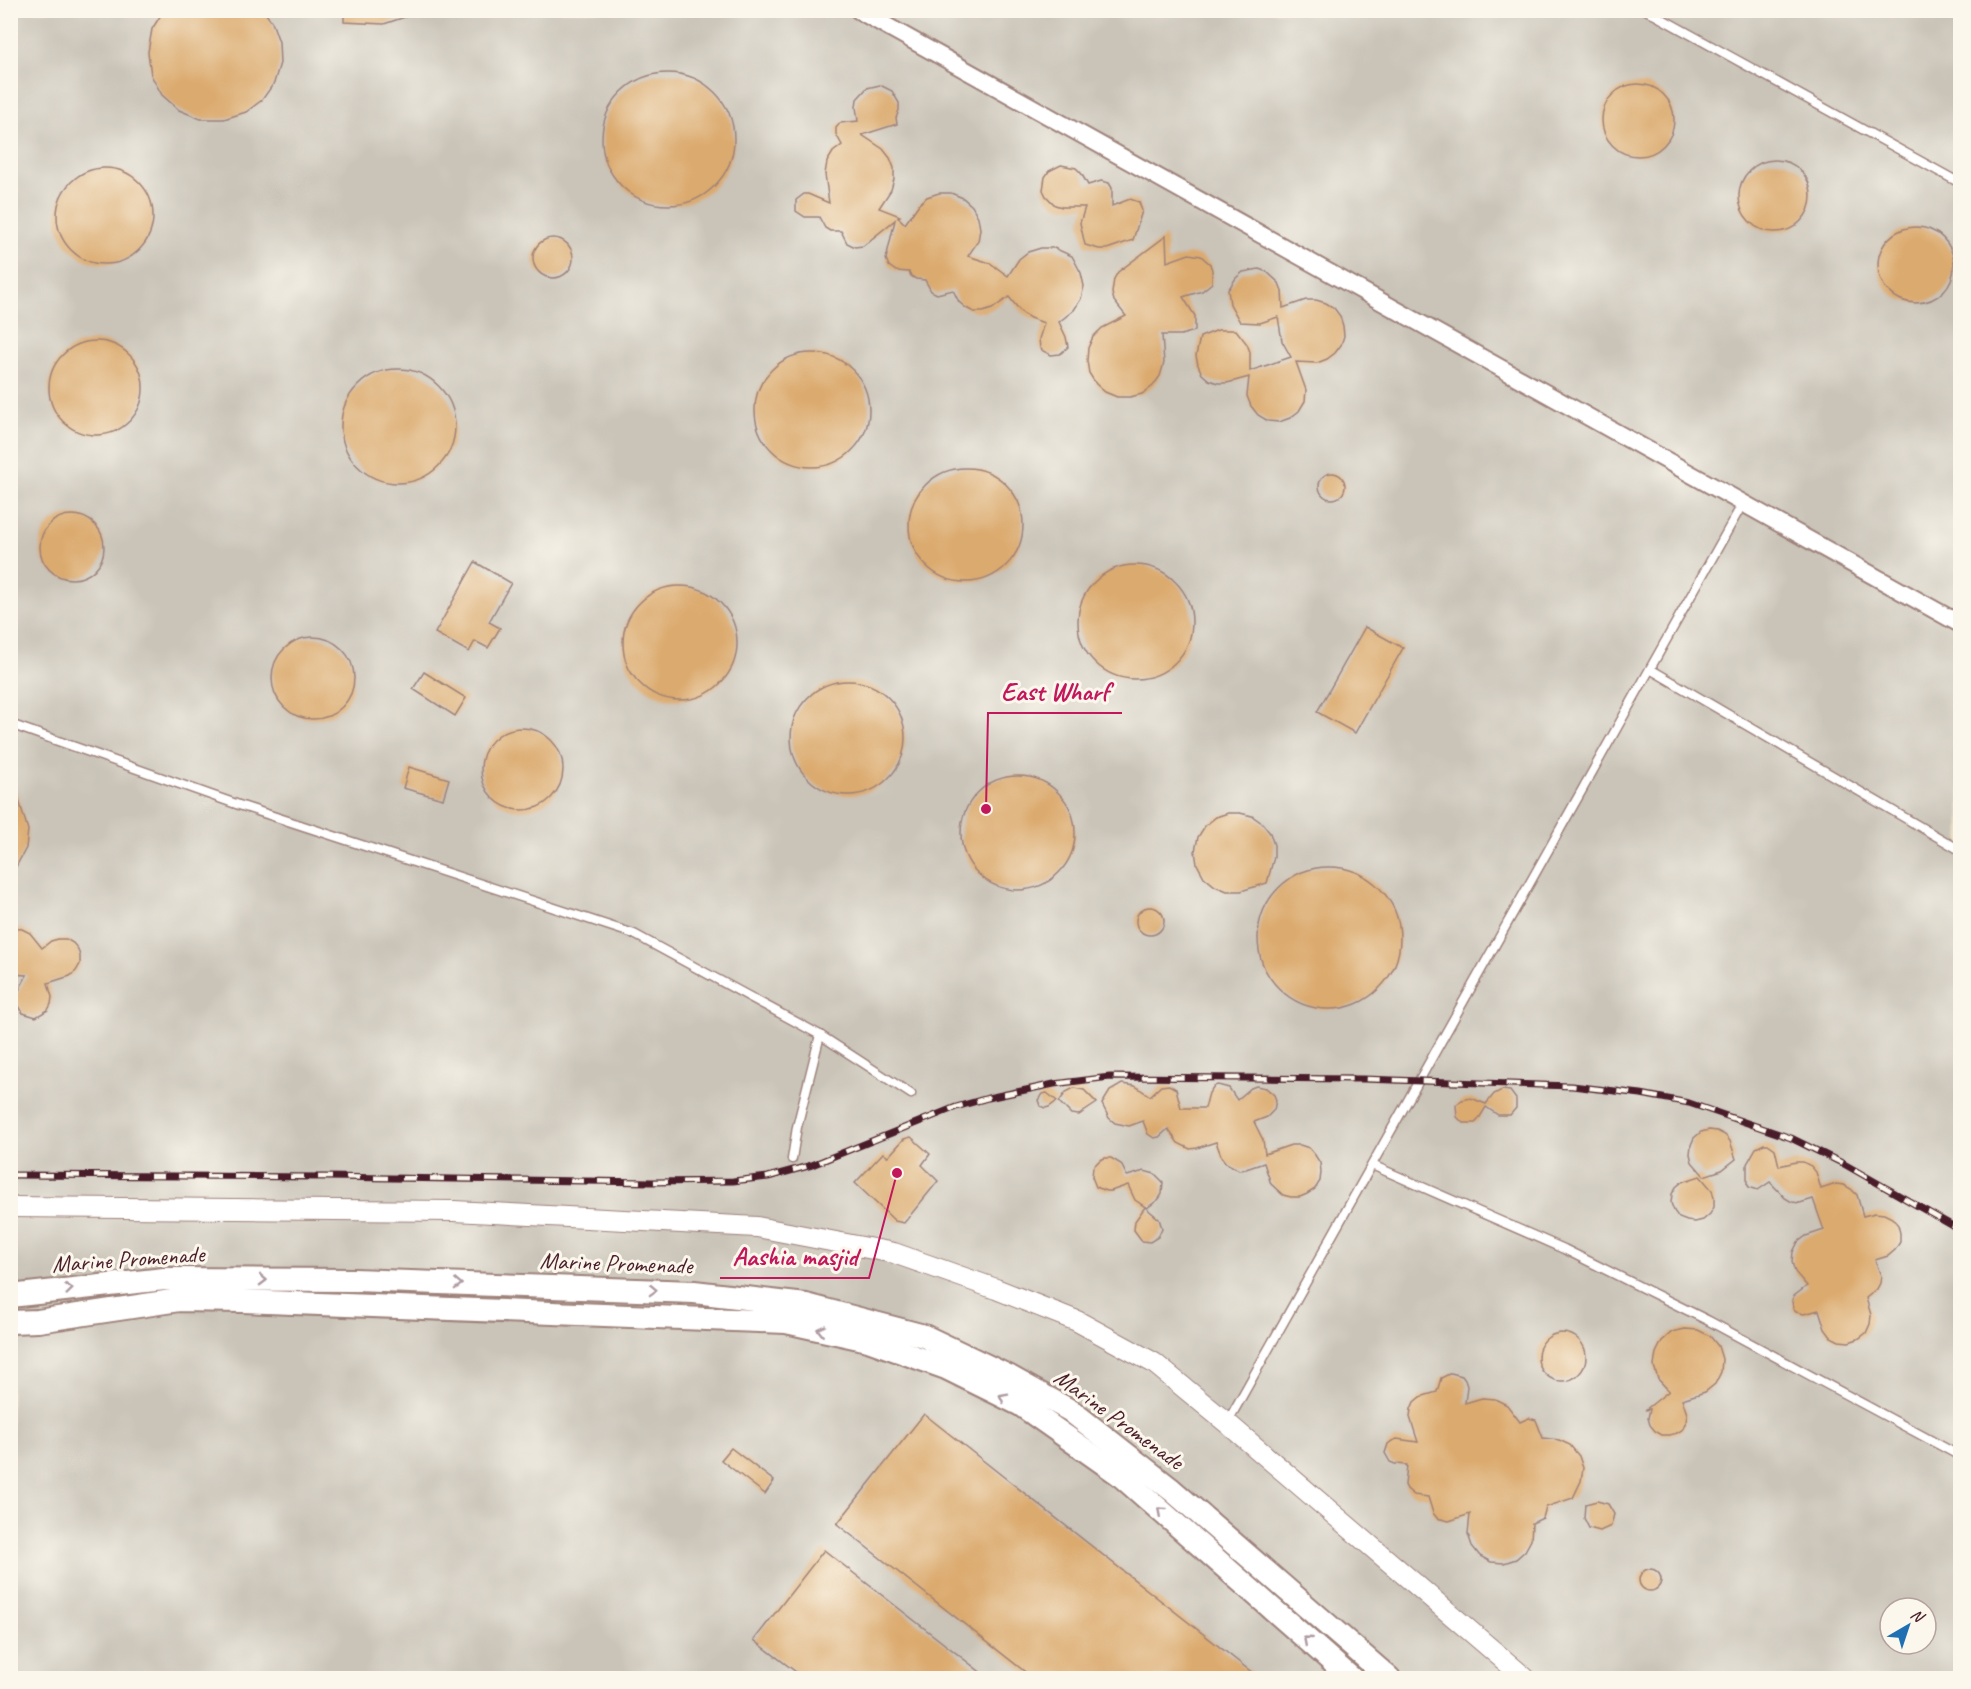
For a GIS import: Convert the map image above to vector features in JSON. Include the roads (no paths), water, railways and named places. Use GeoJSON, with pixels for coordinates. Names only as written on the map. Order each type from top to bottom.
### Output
{"type":"FeatureCollection","features":[{"type":"Feature","properties":{"kind":"main road","name":"Marine Promenade"},"geometry":{"type":"LineString","coordinates":[[10,1296],[164,1279],[354,1280],[694,1292],[806,1305],[924,1336],[1010,1377],[1071,1412],[1172,1490],[1389,1678]]}},
{"type":"Feature","properties":{"kind":"main road","name":"Marine Promenade"},"geometry":{"type":"LineString","coordinates":[[10,1322],[38,1321],[179,1300],[242,1301],[786,1322],[868,1340],[946,1368],[1021,1405],[1128,1482],[1351,1678]]}},
{"type":"Feature","properties":{"kind":"street"},"geometry":{"type":"LineString","coordinates":[[858,10],[1960,624]]}},
{"type":"Feature","properties":{"kind":"street"},"geometry":{"type":"LineString","coordinates":[[10,1207],[454,1211],[757,1227],[894,1253],[1077,1320],[1154,1363],[1525,1678]]}},
{"type":"Feature","properties":{"kind":"lane"},"geometry":{"type":"LineString","coordinates":[[1646,10],[1960,183]]}},
{"type":"Feature","properties":{"kind":"lane"},"geometry":{"type":"LineString","coordinates":[[1227,1423],[1743,503]]}},
{"type":"Feature","properties":{"kind":"lane"},"geometry":{"type":"LineString","coordinates":[[1650,669],[1960,850]]}},
{"type":"Feature","properties":{"kind":"lane"},"geometry":{"type":"LineString","coordinates":[[10,724],[239,805],[634,934],[820,1035],[911,1094]]}},
{"type":"Feature","properties":{"kind":"lane"},"geometry":{"type":"LineString","coordinates":[[792,1159],[820,1035]]}},
{"type":"Feature","properties":{"kind":"lane"},"geometry":{"type":"LineString","coordinates":[[1372,1165],[1564,1248],[1709,1321],[1960,1456]]}},
{"type":"Feature","properties":{"kind":"railway"},"geometry":{"type":"LineString","coordinates":[[10,1175],[733,1181],[768,1177],[812,1165],[956,1107],[1054,1084],[1110,1077],[1363,1079],[1572,1086],[1641,1094],[1689,1103],[1791,1138],[1844,1164],[1960,1230]]}},
{"type":"Feature","properties":{"kind":"place","name":"East Wharf"},"geometry":{"type":"Point","coordinates":[986,809]}},
{"type":"Feature","properties":{"kind":"place","name":"Aashia masjid"},"geometry":{"type":"Point","coordinates":[897,1173]}}]}
